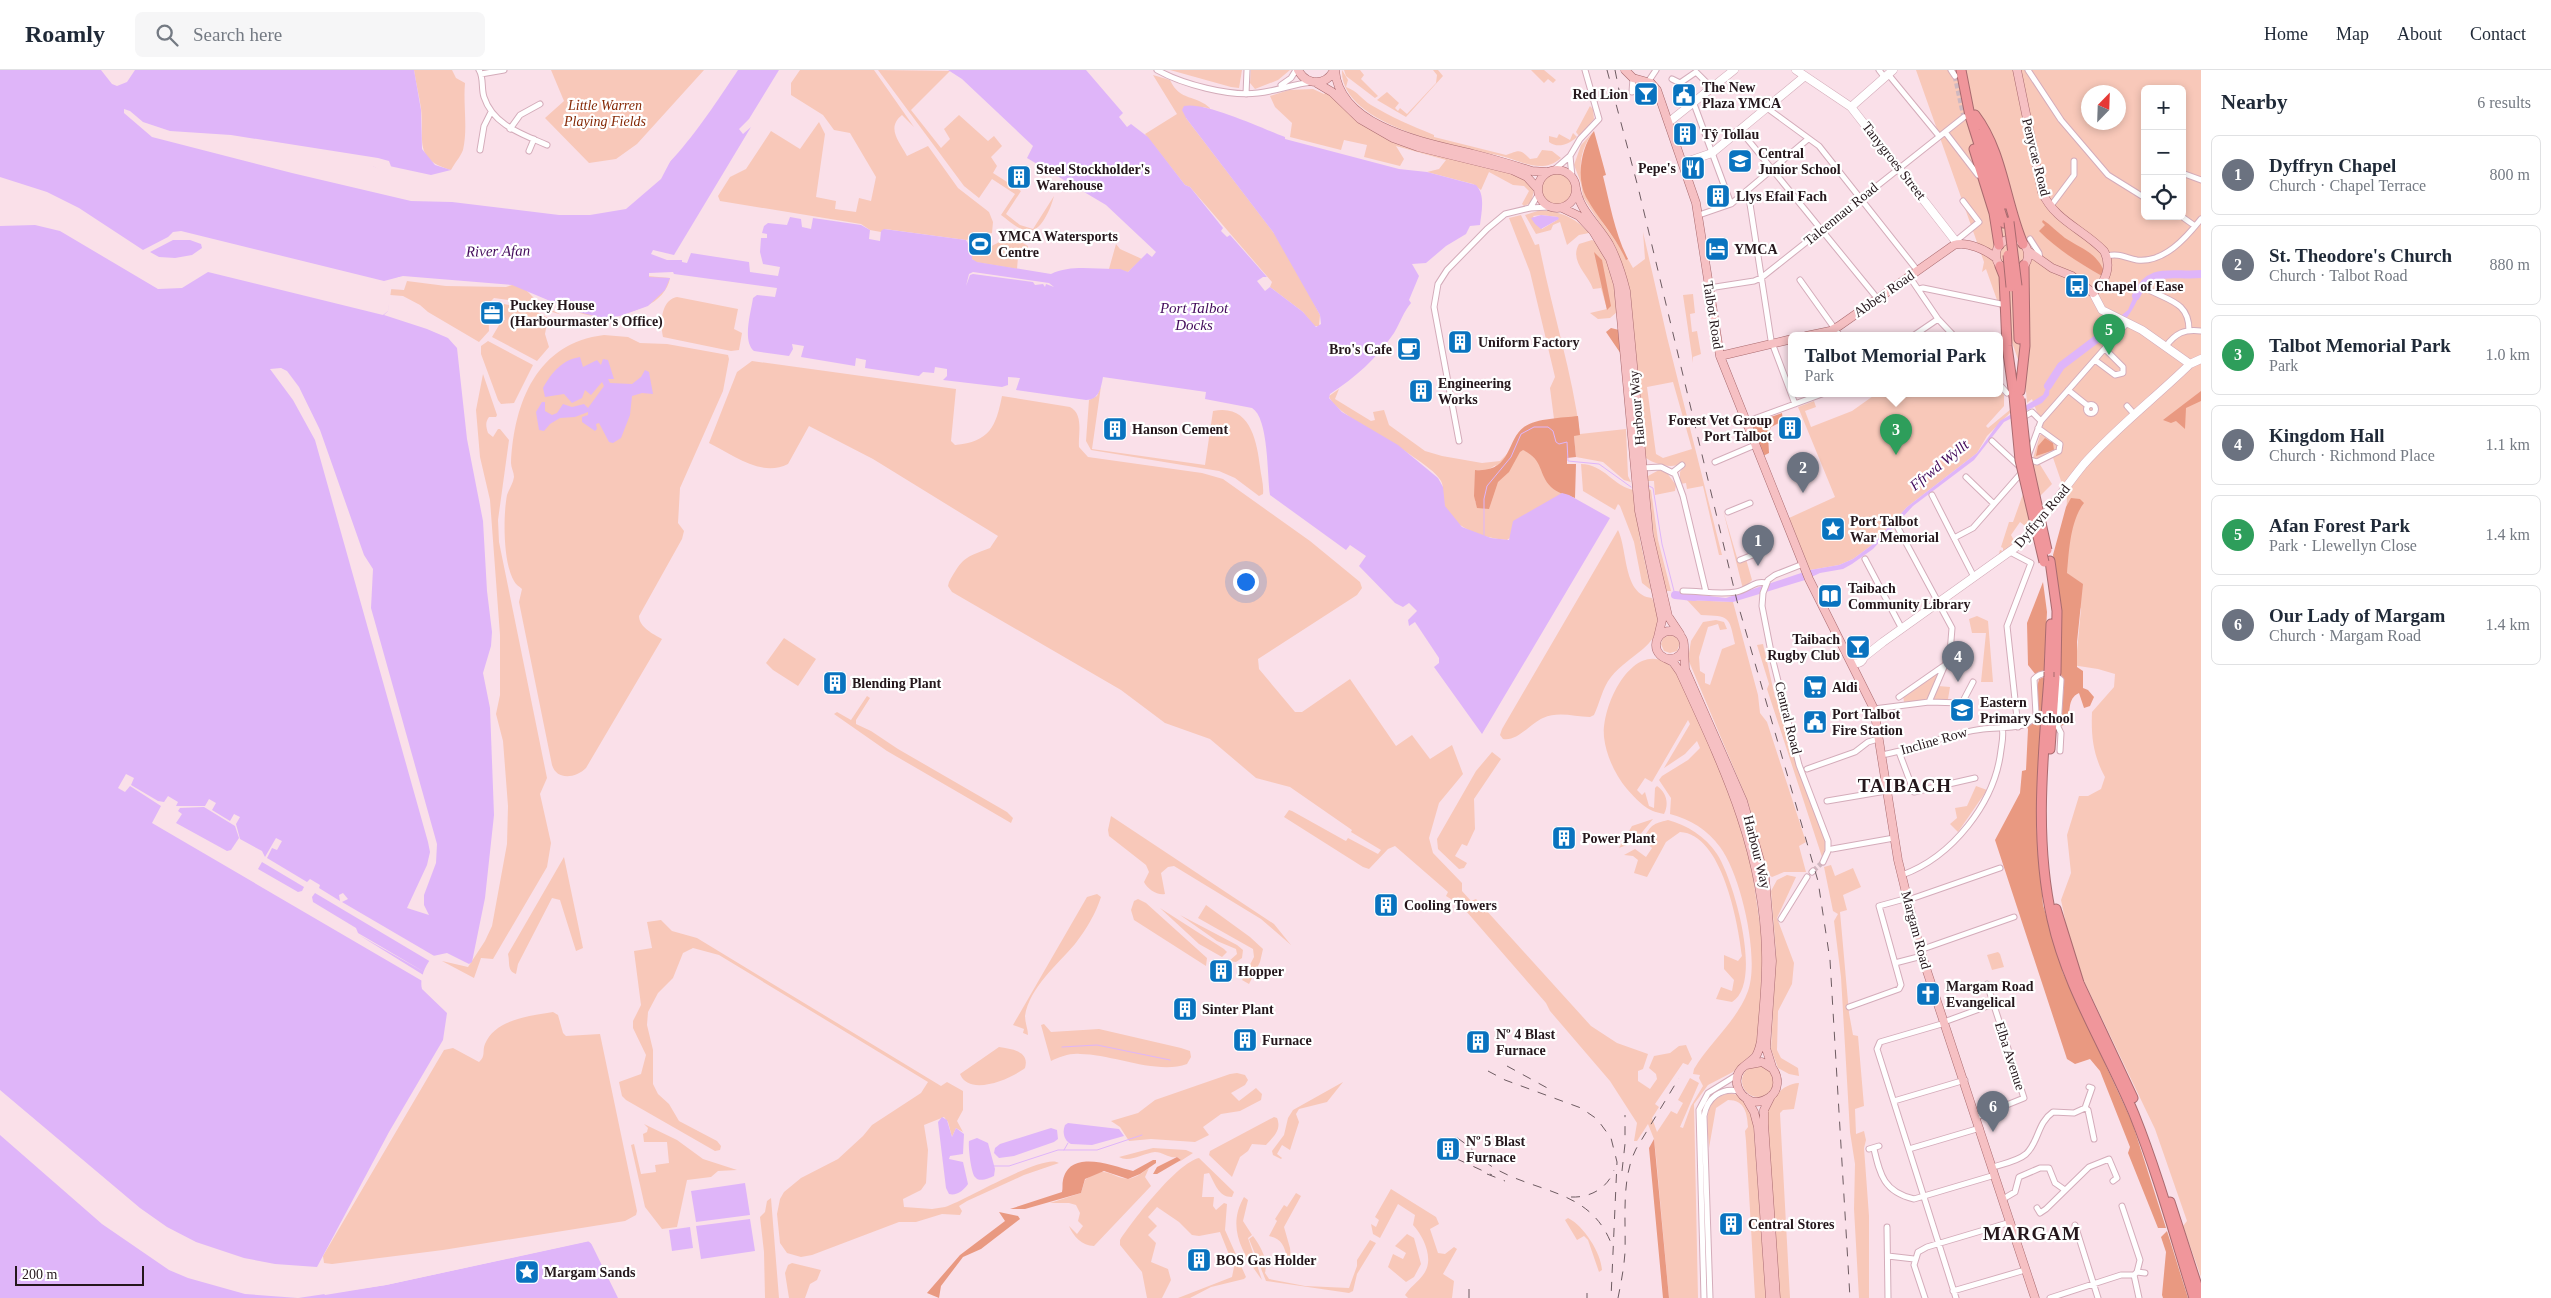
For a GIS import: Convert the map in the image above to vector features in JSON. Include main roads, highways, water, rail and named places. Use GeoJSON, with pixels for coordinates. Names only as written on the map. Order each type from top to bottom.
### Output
{"type":"FeatureCollection","features":[{"type":"Feature","properties":{"kind":"highway"},"geometry":{"type":"LineString","coordinates":[[1966,70],[1969,131],[1994,213],[1999,246]]}},
{"type":"Feature","properties":{"kind":"highway"},"geometry":{"type":"LineString","coordinates":[[1958,73],[1969,116],[2006,223],[2014,287],[2015,394]]}},
{"type":"Feature","properties":{"kind":"highway"},"geometry":{"type":"LineString","coordinates":[[1969,116],[1981,124],[2002,172],[2027,245]]}},
{"type":"Feature","properties":{"kind":"highway"},"geometry":{"type":"LineString","coordinates":[[1998,262],[2004,276],[2007,346],[2057,625],[2052,675],[2046,822],[2049,868],[2056,914],[2079,982],[2120,1067],[2143,1123],[2175,1227],[2194,1298]]}},
{"type":"Feature","properties":{"kind":"highway"},"geometry":{"type":"LineString","coordinates":[[2015,394],[2025,346],[2025,263]]}},
{"type":"Feature","properties":{"kind":"highway"},"geometry":{"type":"LineString","coordinates":[[2175,1227],[2200,1298]]}},
{"type":"Feature","properties":{"kind":"main road"},"geometry":{"type":"LineString","coordinates":[[1297,70],[1303,77],[1332,92],[1360,119],[1393,138],[1512,170],[1527,177],[1549,207],[1562,208],[1571,203],[1576,188],[1572,177],[1565,172],[1532,171],[1396,134],[1362,113],[1345,98],[1339,89],[1335,70]]}},
{"type":"Feature","properties":{"kind":"main road"},"geometry":{"type":"LineString","coordinates":[[1315,82],[1326,80],[1335,70]]}},
{"type":"Feature","properties":{"kind":"main road","name":"Talbot Road"},"geometry":{"type":"LineString","coordinates":[[1625,70],[1633,78],[1648,82],[1654,86],[1669,122],[1699,215],[1720,356],[1806,571],[1874,709]]}},
{"type":"Feature","properties":{"kind":"main road","name":"Penycae Road"},"geometry":{"type":"LineString","coordinates":[[2017,70],[2031,150],[2042,192],[2050,207],[2062,220],[2100,247],[2107,256],[2108,269],[2102,284],[2093,293],[2072,276],[2039,260]]}},
{"type":"Feature","properties":{"kind":"main road"},"geometry":{"type":"LineString","coordinates":[[1538,191],[1540,179],[1551,171]]}},
{"type":"Feature","properties":{"kind":"main road","name":"Harbour Way"},"geometry":{"type":"LineString","coordinates":[[1576,188],[1580,202],[1599,228],[1613,253],[1626,292],[1645,508],[1656,571],[1668,616],[1680,634]]}},
{"type":"Feature","properties":{"kind":"main road","name":"Harbour Way"},"geometry":{"type":"LineString","coordinates":[[1562,208],[1579,216],[1593,231],[1610,259],[1618,285],[1639,511],[1662,620],[1658,637]]}},
{"type":"Feature","properties":{"kind":"main road"},"geometry":{"type":"LineString","coordinates":[[2013,239],[2027,245],[2039,260],[2025,263],[2012,271],[1998,262],[1986,250],[1999,246],[2013,239]]}},
{"type":"Feature","properties":{"kind":"main road","name":"Abbey Road"},"geometry":{"type":"LineString","coordinates":[[1822,332],[1834,329],[1957,242],[1986,250]]}},
{"type":"Feature","properties":{"kind":"main road"},"geometry":{"type":"LineString","coordinates":[[2025,263],[2027,245]]}},
{"type":"Feature","properties":{"kind":"main road"},"geometry":{"type":"LineString","coordinates":[[1998,262],[1999,246]]}},
{"type":"Feature","properties":{"kind":"main road"},"geometry":{"type":"LineString","coordinates":[[1720,356],[1788,341]]}},
{"type":"Feature","properties":{"kind":"main road"},"geometry":{"type":"LineString","coordinates":[[1668,631],[1680,634],[1684,646],[1678,656],[1665,658],[1657,650],[1658,637],[1668,631]]}},
{"type":"Feature","properties":{"kind":"main road","name":"Harbour Way"},"geometry":{"type":"LineString","coordinates":[[1684,646],[1686,669],[1743,801],[1763,871],[1770,915],[1772,961],[1766,1053],[1773,1069]]}},
{"type":"Feature","properties":{"kind":"main road","name":"Harbour Way"},"geometry":{"type":"LineString","coordinates":[[1665,658],[1673,662],[1680,672],[1730,782],[1751,844],[1758,876],[1764,924],[1765,988],[1759,1048],[1754,1058],[1746,1065]]}},
{"type":"Feature","properties":{"kind":"main road","name":"Margam Road"},"geometry":{"type":"LineString","coordinates":[[1874,709],[1894,838],[1921,953],[1977,1116],[2035,1298]]}},
{"type":"Feature","properties":{"kind":"main road"},"geometry":{"type":"LineString","coordinates":[[1770,1298],[1758,1127],[1754,1112],[1746,1098],[1739,1091],[1737,1082],[1738,1074],[1746,1065],[1762,1062],[1773,1069],[1777,1083],[1764,1110],[1776,1298]]}},
{"type":"Feature","properties":{"kind":"main road"},"geometry":{"type":"LineString","coordinates":[[1746,1098],[1759,1102],[1771,1096]]}},
{"type":"Feature","properties":{"kind":"water"},"geometry":{"type":"Polygon","coordinates":[[[0,70],[414,70],[421,110],[422,149],[435,165],[451,170],[431,175],[366,161],[396,180],[430,193],[530,207],[570,210],[597,208],[619,201],[640,189],[678,153],[711,110],[738,70],[779,70],[749,119],[739,129],[743,134],[751,127],[674,255],[653,250],[651,254],[667,260],[682,260],[682,262],[687,263],[691,253],[749,262],[750,272],[778,276],[780,267],[763,264],[760,252],[761,238],[767,238],[767,234],[762,233],[764,226],[768,223],[787,225],[790,217],[801,219],[802,227],[811,229],[813,218],[861,225],[870,230],[869,239],[880,241],[881,231],[884,229],[966,240],[972,250],[972,259],[977,262],[1051,274],[1076,268],[1120,269],[1128,272],[1147,253],[1152,257],[1156,252],[1106,205],[1027,158],[1033,146],[962,79],[948,70],[1086,70],[1123,113],[1119,117],[1127,127],[1131,124],[1148,137],[1185,185],[1190,187],[1223,228],[1221,231],[1227,237],[1230,235],[1267,277],[1257,281],[1265,291],[1270,287],[1303,312],[1316,327],[1321,324],[1320,315],[1273,232],[1186,118],[1182,110],[1184,106],[1205,108],[1219,112],[1249,122],[1285,137],[1285,139],[1399,169],[1427,172],[1476,185],[1482,199],[1480,225],[1470,226],[1466,234],[1446,246],[1426,263],[1412,264],[1419,276],[1409,300],[1411,303],[1394,333],[1373,359],[1357,374],[1330,394],[1329,398],[1342,412],[1398,445],[1438,478],[1443,487],[1445,506],[1462,527],[1491,538],[1509,540],[1513,521],[1562,493],[1610,518],[1482,734],[1434,667],[1439,663],[1439,658],[1415,622],[1409,626],[1408,620],[1417,611],[1409,603],[1403,607],[1395,603],[1359,566],[1366,556],[1350,545],[1346,550],[1270,495],[1262,423],[1258,414],[1252,408],[1205,399],[1206,392],[1103,377],[1097,396],[1086,400],[1016,390],[1020,378],[1008,377],[1008,385],[1002,387],[943,380],[947,376],[947,369],[935,367],[934,373],[923,372],[919,376],[865,368],[866,360],[856,358],[855,366],[801,357],[804,346],[792,344],[793,349],[789,356],[754,351],[750,346],[748,334],[753,298],[757,295],[775,297],[777,288],[674,274],[673,272],[649,273],[649,277],[670,278],[665,290],[648,306],[620,316],[603,318],[574,311],[512,285],[458,284],[399,277],[389,283],[388,311],[384,315],[448,338],[457,348],[467,439],[483,521],[487,591],[492,632],[491,646],[483,673],[490,708],[494,815],[485,898],[472,962],[469,964],[447,953],[433,956],[422,976],[422,989],[447,1013],[443,1040],[389,1132],[317,1267],[317,1284],[325,1295],[386,1285],[590,1241],[618,1298],[0,1298],[0,70]]]}},
{"type":"Feature","properties":{"kind":"water"},"geometry":{"type":"Polygon","coordinates":[[[1541,215],[1558,217],[1559,219],[1541,229],[1531,218],[1541,215]]]}},
{"type":"Feature","properties":{"kind":"water"},"geometry":{"type":"Polygon","coordinates":[[[2138,287],[2142,289],[2128,316],[2112,331],[2104,335],[2102,331],[2128,310],[2138,287]]]}},
{"type":"Feature","properties":{"kind":"water"},"geometry":{"type":"Polygon","coordinates":[[[580,357],[583,367],[597,360],[601,365],[603,359],[608,360],[614,379],[608,379],[610,383],[632,384],[641,377],[645,370],[649,372],[653,394],[642,393],[632,396],[630,415],[621,438],[613,443],[609,442],[599,423],[596,424],[597,429],[595,431],[582,422],[582,417],[588,415],[588,412],[575,417],[560,418],[550,424],[544,431],[539,430],[536,412],[542,402],[545,402],[545,411],[552,415],[557,413],[563,404],[572,407],[584,404],[588,408],[604,386],[602,382],[591,395],[585,390],[582,398],[572,403],[564,394],[545,397],[543,388],[554,372],[568,361],[580,357]]]}},
{"type":"Feature","properties":{"kind":"water"},"geometry":{"type":"Polygon","coordinates":[[[2051,377],[2054,380],[2050,384],[2049,395],[2042,403],[2004,422],[1974,460],[1913,506],[1873,549],[1852,564],[1843,569],[1820,573],[1805,580],[1733,602],[1684,600],[1684,593],[1726,598],[1810,570],[1839,565],[1853,559],[1872,545],[1907,507],[1977,453],[2000,421],[2043,395],[2051,377]]]}},
{"type":"Feature","properties":{"kind":"water"},"geometry":{"type":"Polygon","coordinates":[[[942,1117],[947,1120],[952,1137],[956,1128],[964,1134],[963,1154],[950,1156],[949,1159],[963,1162],[968,1184],[955,1194],[949,1194],[946,1188],[938,1122],[942,1117]]]}},
{"type":"Feature","properties":{"kind":"water"},"geometry":{"type":"Polygon","coordinates":[[[1068,1123],[1119,1129],[1124,1136],[1092,1145],[1071,1144],[1065,1139],[1064,1133],[1065,1125],[1068,1123]]]}},
{"type":"Feature","properties":{"kind":"water"},"geometry":{"type":"Polygon","coordinates":[[[1051,1128],[1057,1130],[1058,1139],[1054,1142],[1014,1156],[999,1158],[994,1153],[995,1148],[1000,1144],[1051,1128]]]}},
{"type":"Feature","properties":{"kind":"water"},"geometry":{"type":"Polygon","coordinates":[[[977,1138],[988,1143],[995,1169],[994,1176],[984,1180],[979,1180],[975,1177],[969,1154],[969,1141],[977,1138]]]}},
{"type":"Feature","properties":{"kind":"water"},"geometry":{"type":"Polygon","coordinates":[[[745,1183],[750,1215],[696,1222],[691,1191],[745,1183]]]}},
{"type":"Feature","properties":{"kind":"water"},"geometry":{"type":"Polygon","coordinates":[[[750,1219],[755,1251],[701,1259],[696,1226],[750,1219]]]}},
{"type":"Feature","properties":{"kind":"water"},"geometry":{"type":"Polygon","coordinates":[[[690,1227],[693,1248],[672,1251],[669,1230],[690,1227]]]}},
{"type":"Feature","properties":{"kind":"waterway","name":"Ffrwd Wyllt"},"geometry":{"type":"LineString","coordinates":[[2136,296],[2142,286],[2156,276],[2164,274],[2201,274]]}},
{"type":"Feature","properties":{"kind":"waterway","name":"Ffrwd Wyllt"},"geometry":{"type":"LineString","coordinates":[[2048,386],[2061,366],[2110,329]]}},
{"type":"Feature","properties":{"kind":"waterway"},"geometry":{"type":"LineString","coordinates":[[1484,535],[1484,499],[1487,486],[1511,457],[1521,434],[1534,427],[1548,427],[1553,431],[1556,442],[1559,444],[1567,442],[1568,461],[1599,464],[1631,487]]}},
{"type":"Feature","properties":{"kind":"waterway"},"geometry":{"type":"LineString","coordinates":[[1647,485],[1653,488],[1662,544],[1675,595]]}},
{"type":"Feature","properties":{"kind":"waterway","name":"Ffrwd Wyllt"},"geometry":{"type":"LineString","coordinates":[[1675,595],[1694,597]]}},
{"type":"Feature","properties":{"kind":"waterway"},"geometry":{"type":"LineString","coordinates":[[1062,1047],[1097,1045],[1170,1060]]}},
{"type":"Feature","properties":{"kind":"waterway"},"geometry":{"type":"LineString","coordinates":[[994,1166],[1009,1166],[1058,1150],[1097,1150],[1142,1135]]}},
{"type":"Feature","properties":{"kind":"waterway"},"geometry":{"type":"LineString","coordinates":[[1064,1150],[1068,1143]]}},
{"type":"Feature","properties":{"kind":"tunnel"},"geometry":{"type":"LineString","coordinates":[[1955,76],[1964,117]]}},
{"type":"Feature","properties":{"kind":"tunnel"},"geometry":{"type":"LineString","coordinates":[[1813,871],[1823,862]]}},
{"type":"Feature","properties":{"kind":"railway"},"geometry":{"type":"LineString","coordinates":[[1607,70],[1638,187],[1737,601],[1818,881],[1830,960],[1850,1298]]}},
{"type":"Feature","properties":{"kind":"railway"},"geometry":{"type":"LineString","coordinates":[[1615,70],[1619,90]]}},
{"type":"Feature","properties":{"kind":"railway"},"geometry":{"type":"LineString","coordinates":[[1507,1066],[1551,1090]]}},
{"type":"Feature","properties":{"kind":"railway"},"geometry":{"type":"LineString","coordinates":[[1488,1071],[1505,1080],[1581,1108],[1597,1119],[1611,1138],[1617,1162],[1611,1298]]}},
{"type":"Feature","properties":{"kind":"railway"},"geometry":{"type":"LineString","coordinates":[[1618,1298],[1625,1258],[1625,1199],[1631,1161],[1636,1149],[1679,1078]]}},
{"type":"Feature","properties":{"kind":"railway"},"geometry":{"type":"LineString","coordinates":[[1622,1171],[1625,1144],[1625,1115]]}},
{"type":"Feature","properties":{"kind":"railway"},"geometry":{"type":"LineString","coordinates":[[1457,1138],[1496,1169],[1561,1195],[1590,1212],[1602,1226],[1611,1243]]}},
{"type":"Feature","properties":{"kind":"railway"},"geometry":{"type":"LineString","coordinates":[[1457,1159],[1492,1175]]}},
{"type":"Feature","properties":{"kind":"railway"},"geometry":{"type":"LineString","coordinates":[[1571,1197],[1585,1196],[1597,1191],[1603,1187],[1614,1170]]}},
{"type":"Feature","properties":{"kind":"railway"},"geometry":{"type":"LineString","coordinates":[[1487,1174],[1505,1181]]}},
{"type":"Feature","properties":{"kind":"railway"},"geometry":{"type":"LineString","coordinates":[[1469,1285],[1469,1298]]}},
{"type":"Feature","properties":{"kind":"railway"},"geometry":{"type":"LineString","coordinates":[[1587,1293],[1587,1298]]}},
{"type":"Feature","properties":{"kind":"place","name":"Red Lion"},"geometry":{"type":"Point","coordinates":[1646,94]}},
{"type":"Feature","properties":{"kind":"place","name":"The New Plaza YMCA"},"geometry":{"type":"Point","coordinates":[1684,95]}},
{"type":"Feature","properties":{"kind":"place","name":"Tŷ Tollau"},"geometry":{"type":"Point","coordinates":[1685,134]}},
{"type":"Feature","properties":{"kind":"place","name":"Central Junior School"},"geometry":{"type":"Point","coordinates":[1740,161]}},
{"type":"Feature","properties":{"kind":"place","name":"Pepe's"},"geometry":{"type":"Point","coordinates":[1693,168]}},
{"type":"Feature","properties":{"kind":"place","name":"Steel Stockholder's Warehouse"},"geometry":{"type":"Point","coordinates":[1019,177]}},
{"type":"Feature","properties":{"kind":"place","name":"Llys Efail Fach"},"geometry":{"type":"Point","coordinates":[1718,196]}},
{"type":"Feature","properties":{"kind":"place","name":"YMCA Watersports Centre"},"geometry":{"type":"Point","coordinates":[980,244]}},
{"type":"Feature","properties":{"kind":"place","name":"YMCA"},"geometry":{"type":"Point","coordinates":[1717,249]}},
{"type":"Feature","properties":{"kind":"place","name":"Chapel of Ease"},"geometry":{"type":"Point","coordinates":[2077,286]}},
{"type":"Feature","properties":{"kind":"place","name":"Puckey House (Harbourmaster's Office)"},"geometry":{"type":"Point","coordinates":[492,313]}},
{"type":"Feature","properties":{"kind":"place","name":"Uniform Factory"},"geometry":{"type":"Point","coordinates":[1460,342]}},
{"type":"Feature","properties":{"kind":"place","name":"Bro's Cafe"},"geometry":{"type":"Point","coordinates":[1409,349]}},
{"type":"Feature","properties":{"kind":"place","name":"Afan Forest Park"},"geometry":{"type":"Point","coordinates":[2109,355]}},
{"type":"Feature","properties":{"kind":"place","name":"Engineering Works"},"geometry":{"type":"Point","coordinates":[1421,391]}},
{"type":"Feature","properties":{"kind":"place","name":"Forest Vet Group Port Talbot"},"geometry":{"type":"Point","coordinates":[1790,428]}},
{"type":"Feature","properties":{"kind":"place","name":"Hanson Cement"},"geometry":{"type":"Point","coordinates":[1115,429]}},
{"type":"Feature","properties":{"kind":"place","name":"Talbot Memorial Park"},"geometry":{"type":"Point","coordinates":[1896,455]}},
{"type":"Feature","properties":{"kind":"place","name":"St. Theodore's Church"},"geometry":{"type":"Point","coordinates":[1803,493]}},
{"type":"Feature","properties":{"kind":"place","name":"Port Talbot War Memorial"},"geometry":{"type":"Point","coordinates":[1833,529]}},
{"type":"Feature","properties":{"kind":"place","name":"Dyffryn Chapel"},"geometry":{"type":"Point","coordinates":[1758,566]}},
{"type":"Feature","properties":{"kind":"place","name":"Taibach Community Library"},"geometry":{"type":"Point","coordinates":[1830,596]}},
{"type":"Feature","properties":{"kind":"place","name":"Taibach Rugby Club"},"geometry":{"type":"Point","coordinates":[1858,647]}},
{"type":"Feature","properties":{"kind":"place","name":"Kingdom Hall"},"geometry":{"type":"Point","coordinates":[1958,682]}},
{"type":"Feature","properties":{"kind":"place","name":"Blending Plant"},"geometry":{"type":"Point","coordinates":[835,683]}},
{"type":"Feature","properties":{"kind":"place","name":"Aldi"},"geometry":{"type":"Point","coordinates":[1815,687]}},
{"type":"Feature","properties":{"kind":"place","name":"Eastern Primary School"},"geometry":{"type":"Point","coordinates":[1962,710]}},
{"type":"Feature","properties":{"kind":"place","name":"Port Talbot Fire Station"},"geometry":{"type":"Point","coordinates":[1815,722]}},
{"type":"Feature","properties":{"kind":"place","name":"Power Plant"},"geometry":{"type":"Point","coordinates":[1564,838]}},
{"type":"Feature","properties":{"kind":"place","name":"Cooling Towers"},"geometry":{"type":"Point","coordinates":[1386,905]}},
{"type":"Feature","properties":{"kind":"place","name":"Hopper"},"geometry":{"type":"Point","coordinates":[1221,971]}},
{"type":"Feature","properties":{"kind":"place","name":"Margam Road Evangelical"},"geometry":{"type":"Point","coordinates":[1928,994]}},
{"type":"Feature","properties":{"kind":"place","name":"Sinter Plant"},"geometry":{"type":"Point","coordinates":[1185,1009]}},
{"type":"Feature","properties":{"kind":"place","name":"Furnace"},"geometry":{"type":"Point","coordinates":[1245,1040]}},
{"type":"Feature","properties":{"kind":"place","name":"Nº 4 Blast Furnace"},"geometry":{"type":"Point","coordinates":[1478,1042]}},
{"type":"Feature","properties":{"kind":"place","name":"Our Lady of Margam"},"geometry":{"type":"Point","coordinates":[1993,1132]}},
{"type":"Feature","properties":{"kind":"place","name":"Nº 5 Blast Furnace"},"geometry":{"type":"Point","coordinates":[1448,1149]}},
{"type":"Feature","properties":{"kind":"place","name":"Central Stores"},"geometry":{"type":"Point","coordinates":[1731,1224]}},
{"type":"Feature","properties":{"kind":"place","name":"BOS Gas Holder"},"geometry":{"type":"Point","coordinates":[1199,1260]}},
{"type":"Feature","properties":{"kind":"place","name":"Margam Sands"},"geometry":{"type":"Point","coordinates":[527,1272]}},
{"type":"Feature","properties":{"kind":"district","name":"TAIBACH"},"geometry":{"type":"Point","coordinates":[1905,785]}},
{"type":"Feature","properties":{"kind":"district","name":"MARGAM"},"geometry":{"type":"Point","coordinates":[2032,1233]}},
{"type":"Feature","properties":{"kind":"park label","name":"Little Warren Playing Fields"},"geometry":{"type":"Point","coordinates":[605,113]}},
{"type":"Feature","properties":{"kind":"water label","name":"River Afan"},"geometry":{"type":"Point","coordinates":[498,251]}},
{"type":"Feature","properties":{"kind":"water label","name":"Port Talbot Docks"},"geometry":{"type":"Point","coordinates":[1194,316]}}]}
